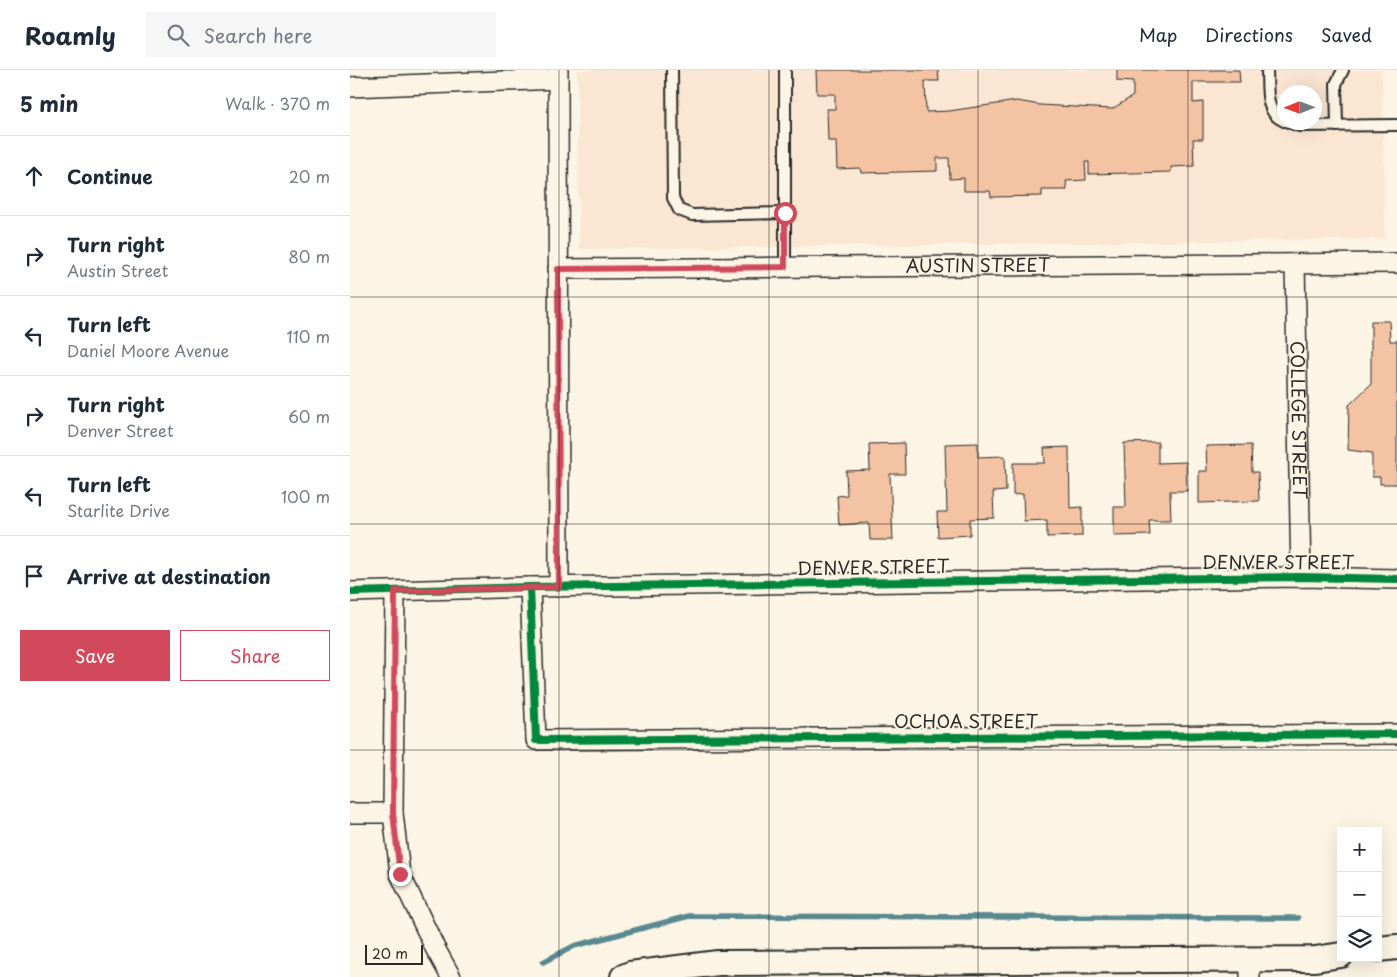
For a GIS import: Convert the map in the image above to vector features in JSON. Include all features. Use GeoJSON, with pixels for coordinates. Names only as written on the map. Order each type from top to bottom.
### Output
{"type":"FeatureCollection","features":[{"type":"Feature","properties":{"kind":"street"},"geometry":{"type":"LineString","coordinates":[[350,87],[558,75],[559,587]]}},
{"type":"Feature","properties":{"kind":"street","name":"AUSTIN STREET"},"geometry":{"type":"LineString","coordinates":[[558,269],[1397,263]]}},
{"type":"Feature","properties":{"kind":"street","name":"COLLEGE STREET"},"geometry":{"type":"LineString","coordinates":[[1295,264],[1301,577]]}},
{"type":"Feature","properties":{"kind":"street","name":"DENVER STREET"},"geometry":{"type":"LineString","coordinates":[[350,592],[530,587],[1301,577],[1397,579]]}},
{"type":"Feature","properties":{"kind":"street","name":"OCHOA STREET"},"geometry":{"type":"LineString","coordinates":[[530,587],[536,740],[1397,734]]}},
{"type":"Feature","properties":{"kind":"street"},"geometry":{"type":"LineString","coordinates":[[395,591],[393,813],[400,874],[451,977]]}},
{"type":"Feature","properties":{"kind":"street"},"geometry":{"type":"LineString","coordinates":[[350,814],[393,813]]}},
{"type":"Feature","properties":{"kind":"street"},"geometry":{"type":"LineString","coordinates":[[1382,949],[1397,947]]}},
{"type":"Feature","properties":{"kind":"street"},"geometry":{"type":"LineString","coordinates":[[623,977],[630,974],[718,963],[1250,968],[1337,956]]}},
{"type":"Feature","properties":{"kind":"lane"},"geometry":{"type":"LineString","coordinates":[[672,70],[672,198],[679,210],[692,215],[785,213]]}},
{"type":"Feature","properties":{"kind":"lane"},"geometry":{"type":"LineString","coordinates":[[784,70],[785,267]]}},
{"type":"Feature","properties":{"kind":"lane"},"geometry":{"type":"LineString","coordinates":[[1267,70],[1268,103],[1277,116]]}},
{"type":"Feature","properties":{"kind":"lane"},"geometry":{"type":"LineString","coordinates":[[1338,126],[1336,84],[1342,70]]}},
{"type":"Feature","properties":{"kind":"lane"},"geometry":{"type":"LineString","coordinates":[[1322,126],[1397,125]]}},
{"type":"Feature","properties":{"kind":"shaded area"},"geometry":{"type":"Polygon","coordinates":[[[577,70],[1382,70],[1385,239],[579,249],[577,70]]]}},
{"type":"Feature","properties":{"kind":"building"},"geometry":{"type":"Polygon","coordinates":[[[816,70],[938,70],[939,81],[925,81],[926,112],[949,111],[1017,101],[1040,105],[1112,109],[1133,96],[1133,82],[1117,81],[1117,70],[1239,70],[1240,82],[1193,82],[1193,103],[1203,102],[1203,139],[1193,139],[1194,166],[1171,167],[1171,172],[1089,174],[1089,162],[1085,162],[1086,180],[1066,181],[1067,190],[1042,190],[1042,196],[991,197],[990,191],[964,191],[964,178],[950,179],[949,158],[937,158],[937,171],[861,173],[860,168],[837,169],[836,141],[828,141],[827,109],[835,109],[835,94],[817,94],[816,70]]]}},
{"type":"Feature","properties":{"kind":"building"},"geometry":{"type":"Polygon","coordinates":[[[1371,321],[1389,321],[1390,341],[1397,341],[1397,484],[1380,484],[1380,477],[1372,477],[1372,453],[1348,450],[1349,405],[1371,384],[1371,321]]]}},
{"type":"Feature","properties":{"kind":"building"},"geometry":{"type":"Polygon","coordinates":[[[1158,442],[1158,463],[1186,462],[1187,491],[1170,491],[1171,520],[1149,520],[1150,535],[1114,536],[1114,507],[1126,507],[1124,443],[1158,442]]]}},
{"type":"Feature","properties":{"kind":"building"},"geometry":{"type":"Polygon","coordinates":[[[904,443],[905,474],[890,474],[893,540],[870,540],[869,523],[839,525],[837,496],[847,495],[846,471],[870,470],[869,444],[904,443]]]}},
{"type":"Feature","properties":{"kind":"building"},"geometry":{"type":"Polygon","coordinates":[[[978,443],[978,457],[1005,456],[1006,491],[993,492],[994,518],[970,519],[970,535],[938,537],[937,512],[947,512],[945,444],[978,443]]]}},
{"type":"Feature","properties":{"kind":"building"},"geometry":{"type":"Polygon","coordinates":[[[1251,445],[1252,472],[1258,472],[1259,501],[1199,503],[1199,471],[1207,471],[1206,446],[1251,445]]]}},
{"type":"Feature","properties":{"kind":"building"},"geometry":{"type":"Polygon","coordinates":[[[1069,447],[1070,508],[1082,507],[1082,536],[1047,537],[1047,520],[1024,521],[1023,494],[1013,495],[1013,463],[1045,463],[1044,448],[1069,447]]]}},
{"type":"Feature","properties":{"kind":"waterway"},"geometry":{"type":"LineString","coordinates":[[543,962],[574,946],[689,916],[1298,918]]}},
{"type":"Feature","properties":{"kind":"cycle path"},"geometry":{"type":"LineString","coordinates":[[350,592],[530,587],[1301,577],[1397,579]]}},
{"type":"Feature","properties":{"kind":"cycle path"},"geometry":{"type":"LineString","coordinates":[[530,587],[536,740],[1397,734]]}},
{"type":"Feature","properties":{"kind":"route"},"geometry":{"type":"LineString","coordinates":[[400,874],[393,813],[395,591],[559,587],[558,269],[785,267],[785,213]]}}]}
